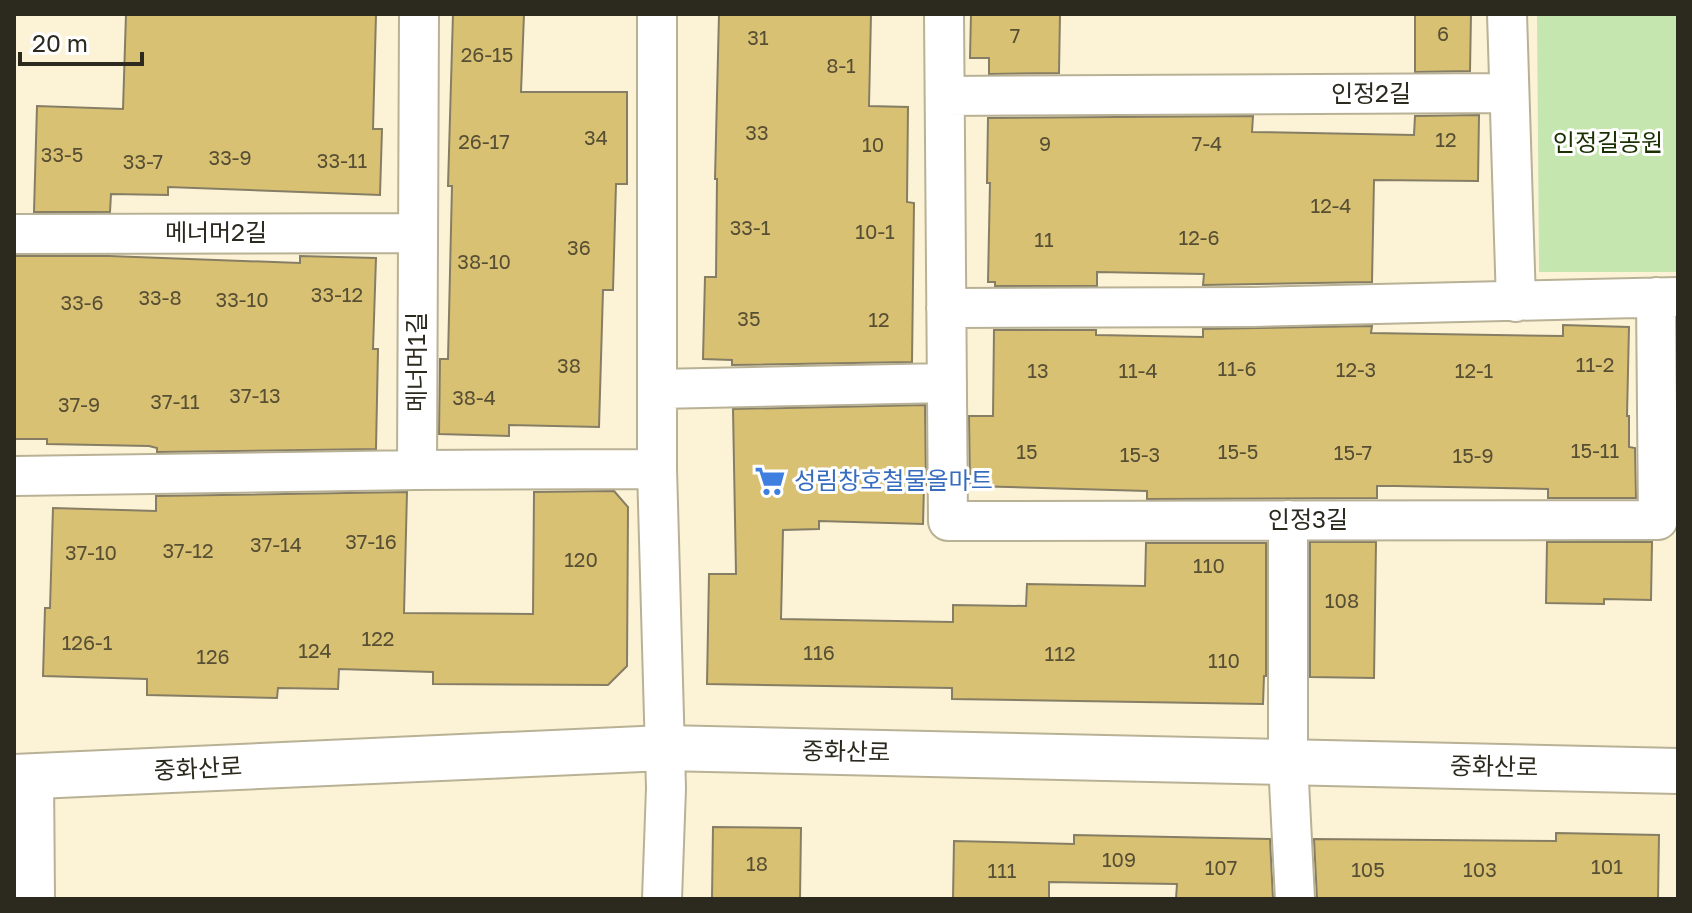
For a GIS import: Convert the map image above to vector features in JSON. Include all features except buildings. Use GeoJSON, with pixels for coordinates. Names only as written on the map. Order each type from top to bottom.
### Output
{"type":"FeatureCollection","features":[{"type":"Feature","properties":{"kind":"street","name":"메너머1길"},"geometry":{"type":"LineString","coordinates":[[417,470],[419,14]]}},
{"type":"Feature","properties":{"kind":"street"},"geometry":{"type":"LineString","coordinates":[[657,14],[657,469],[666,788],[662,899]]}},
{"type":"Feature","properties":{"kind":"street","name":"인정3길"},"geometry":{"type":"LineString","coordinates":[[944,14],[948,521],[1658,520],[1667,297]]}},
{"type":"Feature","properties":{"kind":"street"},"geometry":{"type":"LineString","coordinates":[[1507,14],[1516,302]]}},
{"type":"Feature","properties":{"kind":"street","name":"인정2길"},"geometry":{"type":"LineString","coordinates":[[945,96],[1508,93]]}},
{"type":"Feature","properties":{"kind":"street","name":"메너머2길"},"geometry":{"type":"LineString","coordinates":[[14,234],[417,233]]}},
{"type":"Feature","properties":{"kind":"street"},"geometry":{"type":"LineString","coordinates":[[946,308],[1253,307],[1667,297]]}},
{"type":"Feature","properties":{"kind":"street"},"geometry":{"type":"LineString","coordinates":[[657,389],[947,383]]}},
{"type":"Feature","properties":{"kind":"street"},"geometry":{"type":"LineString","coordinates":[[14,476],[657,469]]}},
{"type":"Feature","properties":{"kind":"street"},"geometry":{"type":"LineString","coordinates":[[1288,520],[1288,762],[1295,899]]}},
{"type":"Feature","properties":{"kind":"street","name":"중화산로"},"geometry":{"type":"LineString","coordinates":[[24,776],[664,748],[1678,771]]}},
{"type":"Feature","properties":{"kind":"street"},"geometry":{"type":"LineString","coordinates":[[24,776],[35,899]]}},
{"type":"Feature","properties":{"kind":"green space","name":"인정길공원"},"geometry":{"type":"Polygon","coordinates":[[[1537,14],[1678,14],[1678,272],[1539,272],[1537,14]]]}},
{"type":"Feature","properties":{"kind":"place","name":"성림창호철물올마트"},"geometry":{"type":"Point","coordinates":[770,481]}}]}
